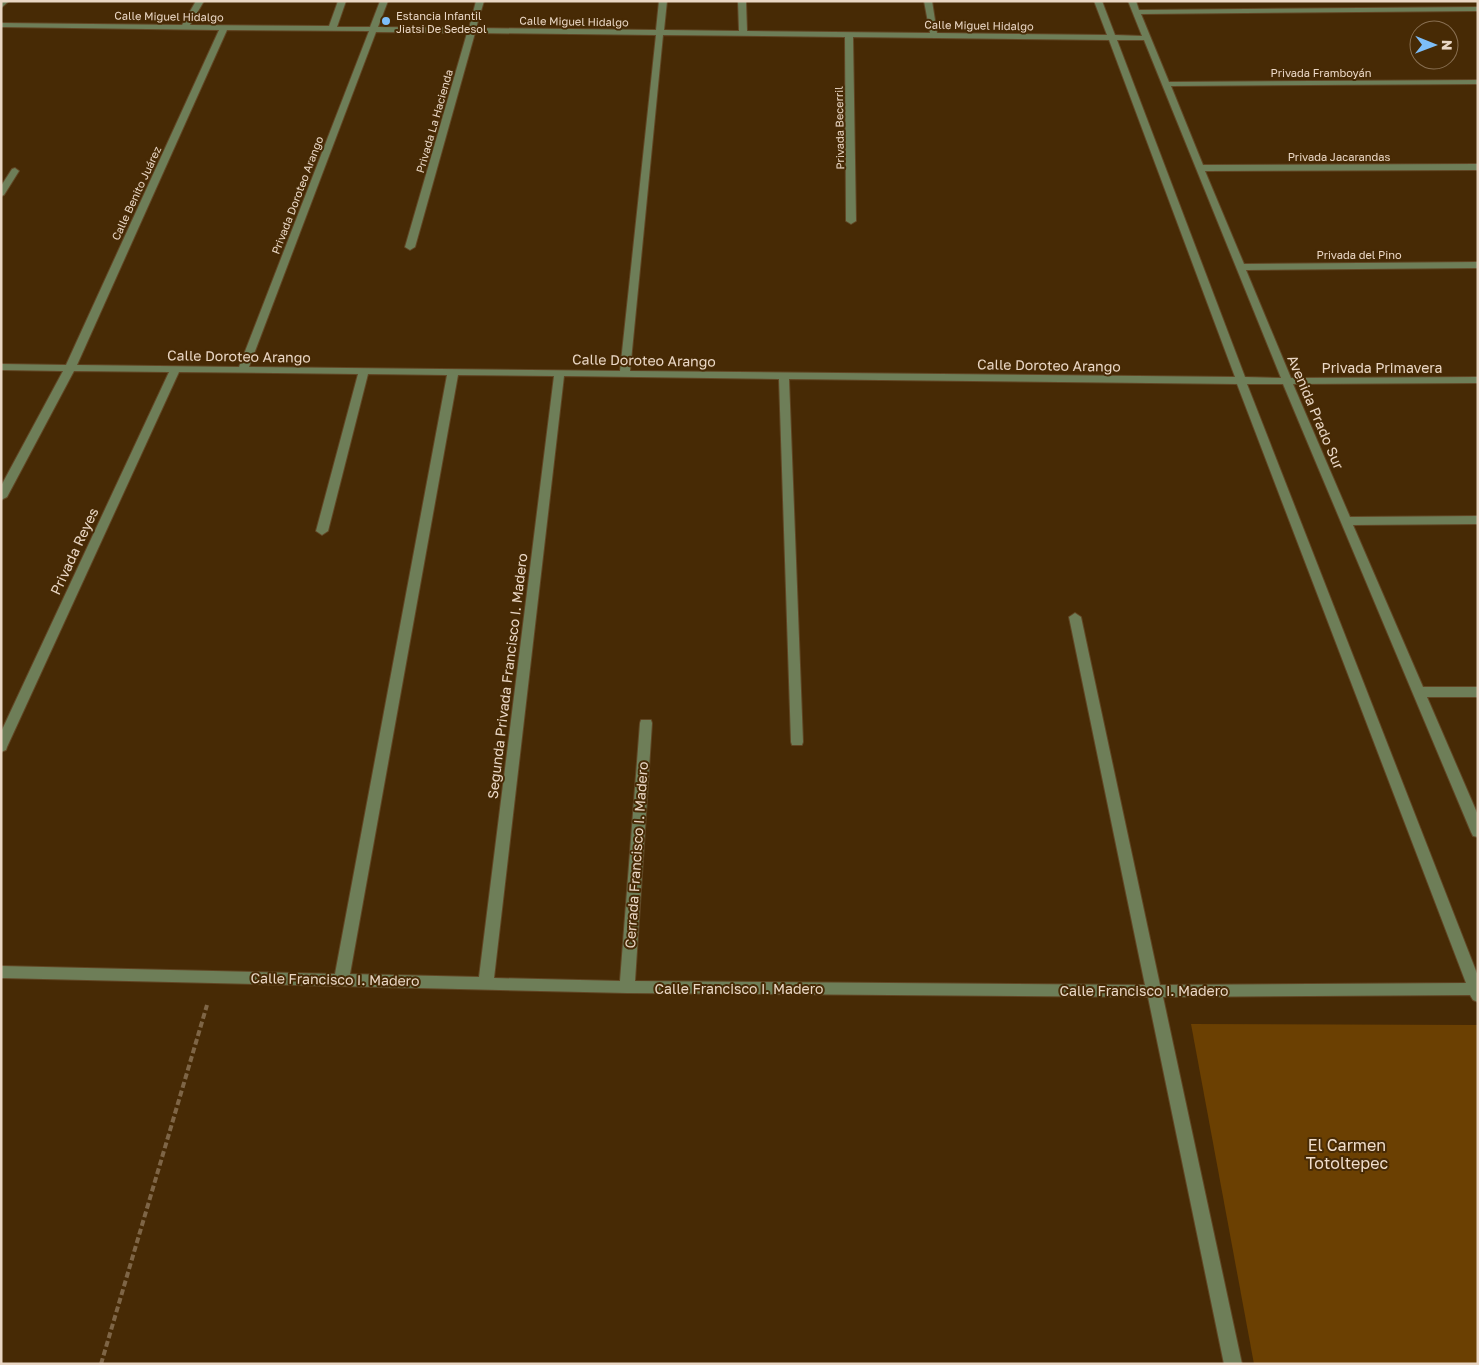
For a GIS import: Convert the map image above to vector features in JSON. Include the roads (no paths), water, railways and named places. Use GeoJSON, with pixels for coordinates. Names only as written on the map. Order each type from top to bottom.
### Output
{"type":"FeatureCollection","features":[{"type":"Feature","properties":{"kind":"street"},"geometry":{"type":"LineString","coordinates":[[1,6],[5,1]]}},
{"type":"Feature","properties":{"kind":"street"},"geometry":{"type":"LineString","coordinates":[[185,27],[200,1]]}},
{"type":"Feature","properties":{"kind":"street"},"geometry":{"type":"LineString","coordinates":[[332,29],[342,1]]}},
{"type":"Feature","properties":{"kind":"street","name":"Privada Doroteo Arango"},"geometry":{"type":"LineString","coordinates":[[243,370],[384,1]]}},
{"type":"Feature","properties":{"kind":"street","name":"Privada La Hacienda"},"geometry":{"type":"LineString","coordinates":[[410,247],[480,1]]}},
{"type":"Feature","properties":{"kind":"street"},"geometry":{"type":"LineString","coordinates":[[625,374],[663,1]]}},
{"type":"Feature","properties":{"kind":"street"},"geometry":{"type":"LineString","coordinates":[[742,1],[743,34]]}},
{"type":"Feature","properties":{"kind":"street"},"geometry":{"type":"LineString","coordinates":[[928,1],[934,36]]}},
{"type":"Feature","properties":{"kind":"street"},"geometry":{"type":"LineString","coordinates":[[1098,1],[1241,381],[1477,992]]}},
{"type":"Feature","properties":{"kind":"street","name":"Avenida Prado Sur"},"geometry":{"type":"LineString","coordinates":[[1132,1],[1287,382],[1478,832]]}},
{"type":"Feature","properties":{"kind":"street"},"geometry":{"type":"LineString","coordinates":[[1137,12],[1478,9]]}},
{"type":"Feature","properties":{"kind":"street","name":"Calle Miguel Hidalgo"},"geometry":{"type":"LineString","coordinates":[[1,25],[660,34],[1147,38]]}},
{"type":"Feature","properties":{"kind":"street","name":"Calle Benito Juárez"},"geometry":{"type":"LineString","coordinates":[[1,497],[70,368],[224,28]]}},
{"type":"Feature","properties":{"kind":"street","name":"Privada Becerril"},"geometry":{"type":"LineString","coordinates":[[849,35],[851,221]]}},
{"type":"Feature","properties":{"kind":"street","name":"Privada Framboyán"},"geometry":{"type":"LineString","coordinates":[[1165,84],[1478,82]]}},
{"type":"Feature","properties":{"kind":"street","name":"Privada Jacarandas"},"geometry":{"type":"LineString","coordinates":[[1200,168],[1478,167]]}},
{"type":"Feature","properties":{"kind":"street"},"geometry":{"type":"LineString","coordinates":[[1,193],[15,171]]}},
{"type":"Feature","properties":{"kind":"street","name":"Privada del Pino"},"geometry":{"type":"LineString","coordinates":[[1241,267],[1478,265]]}},
{"type":"Feature","properties":{"kind":"street","name":"Calle Doroteo Arango"},"geometry":{"type":"LineString","coordinates":[[1,367],[364,371],[452,377],[559,373],[1287,382]]}},
{"type":"Feature","properties":{"kind":"street","name":"Privada Reyes"},"geometry":{"type":"LineString","coordinates":[[1,747],[175,368]]}},
{"type":"Feature","properties":{"kind":"street"},"geometry":{"type":"LineString","coordinates":[[322,531],[364,371]]}},
{"type":"Feature","properties":{"kind":"street","name":"Segunda Privada Francisco I. Madero"},"geometry":{"type":"LineString","coordinates":[[486,983],[559,373]]}},
{"type":"Feature","properties":{"kind":"street"},"geometry":{"type":"LineString","coordinates":[[784,376],[797,742]]}},
{"type":"Feature","properties":{"kind":"street"},"geometry":{"type":"LineString","coordinates":[[341,980],[452,377]]}},
{"type":"Feature","properties":{"kind":"street","name":"Privada Primavera"},"geometry":{"type":"LineString","coordinates":[[1287,382],[1478,380]]}},
{"type":"Feature","properties":{"kind":"street"},"geometry":{"type":"LineString","coordinates":[[1345,520],[1478,520]]}},
{"type":"Feature","properties":{"kind":"street"},"geometry":{"type":"LineString","coordinates":[[1075,617],[1233,1364]]}},
{"type":"Feature","properties":{"kind":"street"},"geometry":{"type":"LineString","coordinates":[[1418,692],[1478,692]]}},
{"type":"Feature","properties":{"kind":"street","name":"Cerrada Francisco I. Madero"},"geometry":{"type":"LineString","coordinates":[[627,987],[646,723]]}},
{"type":"Feature","properties":{"kind":"street","name":"Calle Francisco I. Madero"},"geometry":{"type":"LineString","coordinates":[[1,972],[627,987],[1477,992]]}},
{"type":"Feature","properties":{"kind":"place","name":"Estancia Infantil Jiatsi De Sedesol"},"geometry":{"type":"Point","coordinates":[386,21]}},
{"type":"Feature","properties":{"kind":"park label","name":"El Carmen Totoltepec"},"geometry":{"type":"Point","coordinates":[1347,1154]}}]}
